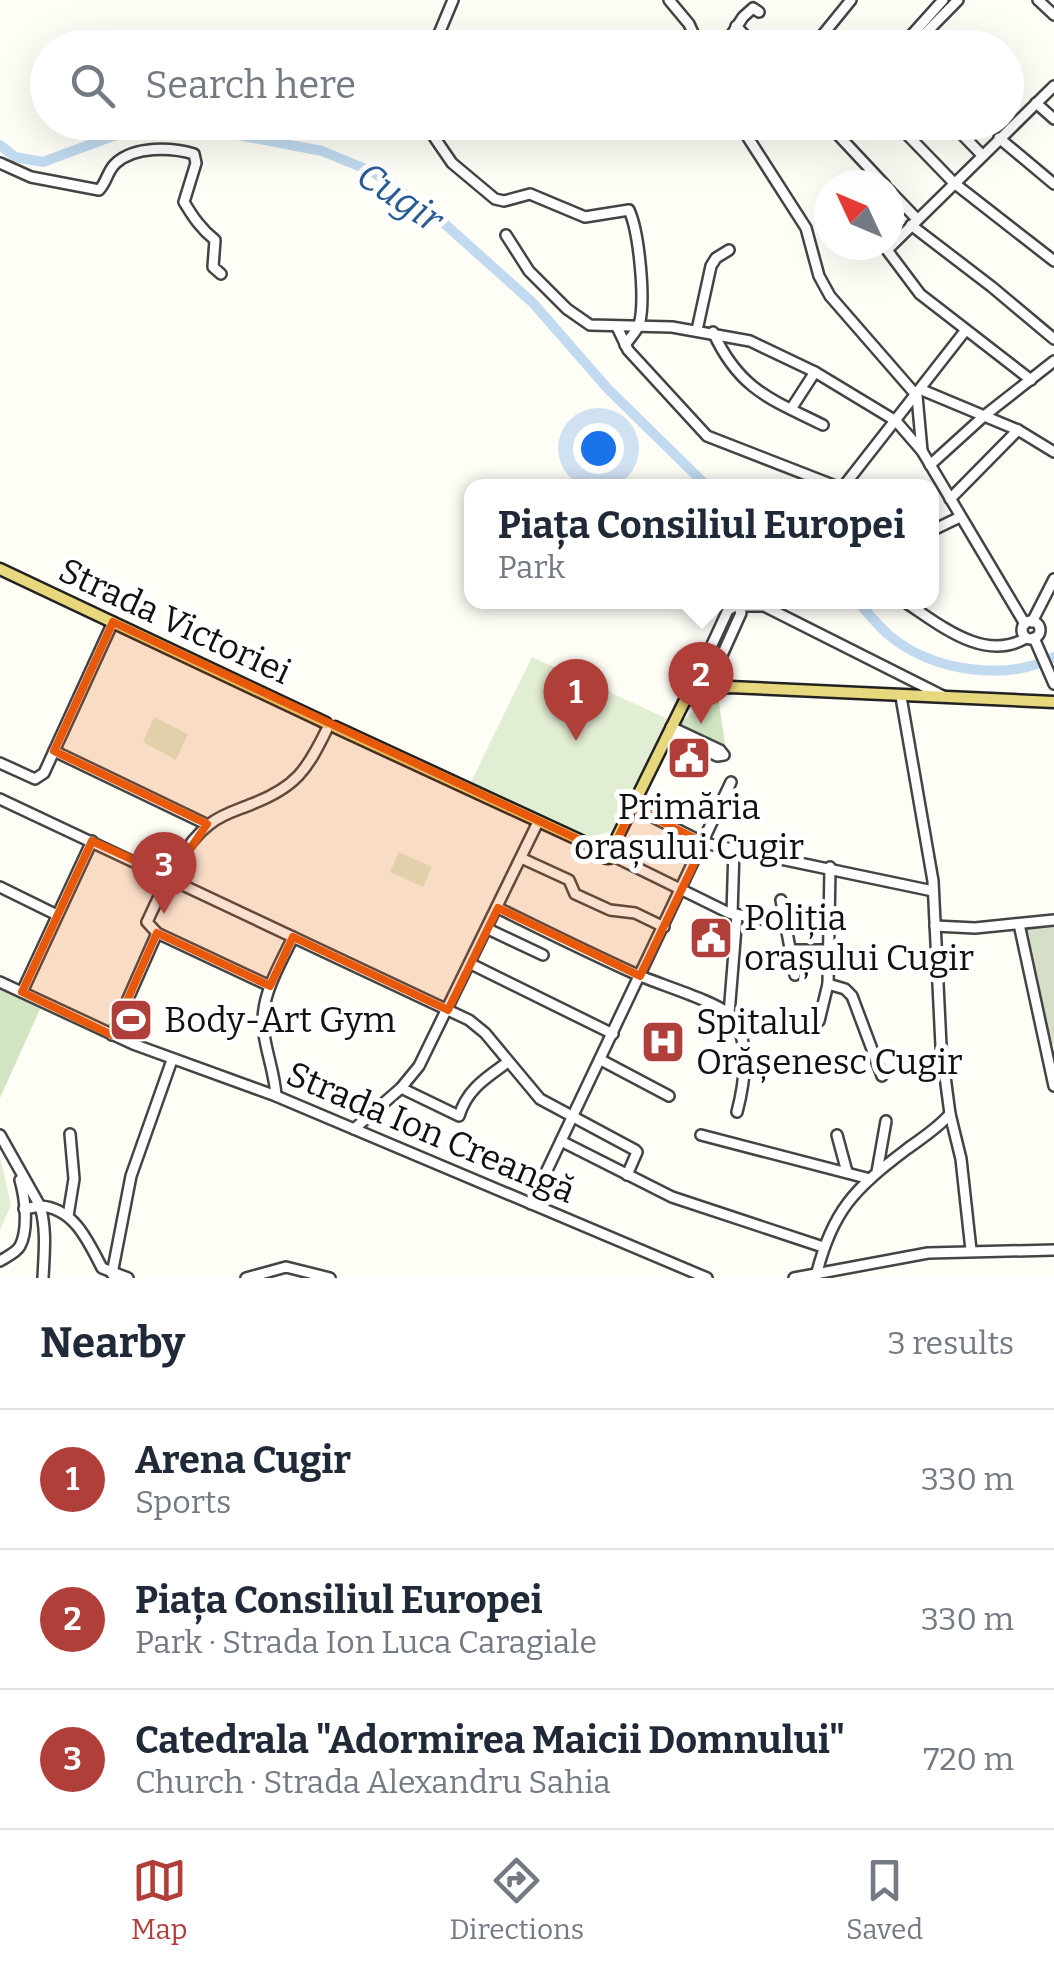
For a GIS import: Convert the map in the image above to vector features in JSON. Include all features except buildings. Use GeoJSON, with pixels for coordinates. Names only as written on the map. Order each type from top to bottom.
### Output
{"type":"FeatureCollection","features":[{"type":"Feature","properties":{"kind":"main road","name":"Strada Victoriei"},"geometry":{"type":"LineString","coordinates":[[0,569],[329,726],[609,851]]}},
{"type":"Feature","properties":{"kind":"main road"},"geometry":{"type":"LineString","coordinates":[[609,851],[672,727],[697,693],[727,687],[1054,702]]}},
{"type":"Feature","properties":{"kind":"street"},"geometry":{"type":"LineString","coordinates":[[440,30],[453,0]]}},
{"type":"Feature","properties":{"kind":"street"},"geometry":{"type":"LineString","coordinates":[[669,0],[692,30]]}},
{"type":"Feature","properties":{"kind":"street"},"geometry":{"type":"LineString","coordinates":[[827,30],[851,0]]}},
{"type":"Feature","properties":{"kind":"street"},"geometry":{"type":"LineString","coordinates":[[916,30],[943,0]]}},
{"type":"Feature","properties":{"kind":"street"},"geometry":{"type":"LineString","coordinates":[[928,30],[958,0]]}},
{"type":"Feature","properties":{"kind":"street"},"geometry":{"type":"LineString","coordinates":[[1038,0],[1054,16]]}},
{"type":"Feature","properties":{"kind":"street"},"geometry":{"type":"LineString","coordinates":[[734,30],[750,10],[760,12]]}},
{"type":"Feature","properties":{"kind":"street"},"geometry":{"type":"LineString","coordinates":[[736,26],[740,30]]}},
{"type":"Feature","properties":{"kind":"street"},"geometry":{"type":"LineString","coordinates":[[1024,112],[1054,86]]}},
{"type":"Feature","properties":{"kind":"street"},"geometry":{"type":"LineString","coordinates":[[1036,103],[1054,120]]}},
{"type":"Feature","properties":{"kind":"street"},"geometry":{"type":"LineString","coordinates":[[436,140],[452,163],[491,197],[504,201],[530,194],[585,217],[629,210],[639,272],[638,326],[625,345]]}},
{"type":"Feature","properties":{"kind":"street"},"geometry":{"type":"LineString","coordinates":[[750,140],[806,228],[819,276],[830,296],[919,393],[1018,430],[1054,452]]}},
{"type":"Feature","properties":{"kind":"street"},"geometry":{"type":"LineString","coordinates":[[843,140],[871,170]]}},
{"type":"Feature","properties":{"kind":"street"},"geometry":{"type":"LineString","coordinates":[[912,140],[954,183],[1054,261]]}},
{"type":"Feature","properties":{"kind":"street"},"geometry":{"type":"LineString","coordinates":[[967,140],[982,155]]}},
{"type":"Feature","properties":{"kind":"street"},"geometry":{"type":"LineString","coordinates":[[997,140],[888,250],[920,294],[1030,380]]}},
{"type":"Feature","properties":{"kind":"street"},"geometry":{"type":"LineString","coordinates":[[1001,140],[1054,184]]}},
{"type":"Feature","properties":{"kind":"street"},"geometry":{"type":"LineString","coordinates":[[0,163],[31,177],[99,190],[117,161],[132,153],[170,150],[194,154],[196,163],[184,202],[201,229],[215,240],[213,267],[221,274]]}},
{"type":"Feature","properties":{"kind":"street"},"geometry":{"type":"LineString","coordinates":[[904,209],[914,222],[1054,339]]}},
{"type":"Feature","properties":{"kind":"street"},"geometry":{"type":"LineString","coordinates":[[506,235],[529,271],[566,309],[590,325],[697,330],[750,341],[816,372],[896,421],[922,451],[938,479]]}},
{"type":"Feature","properties":{"kind":"street"},"geometry":{"type":"LineString","coordinates":[[697,330],[710,266],[729,250]]}},
{"type":"Feature","properties":{"kind":"street"},"geometry":{"type":"LineString","coordinates":[[617,327],[625,345],[707,436],[822,479]]}},
{"type":"Feature","properties":{"kind":"street"},"geometry":{"type":"LineString","coordinates":[[847,479],[966,331]]}},
{"type":"Feature","properties":{"kind":"street"},"geometry":{"type":"LineString","coordinates":[[713,332],[736,374],[824,425]]}},
{"type":"Feature","properties":{"kind":"street"},"geometry":{"type":"LineString","coordinates":[[930,465],[984,416],[1054,362]]}},
{"type":"Feature","properties":{"kind":"street"},"geometry":{"type":"LineString","coordinates":[[791,409],[816,372]]}},
{"type":"Feature","properties":{"kind":"street"},"geometry":{"type":"LineString","coordinates":[[919,393],[922,451]]}},
{"type":"Feature","properties":{"kind":"street"},"geometry":{"type":"LineString","coordinates":[[950,499],[1018,430]]}},
{"type":"Feature","properties":{"kind":"street"},"geometry":{"type":"LineString","coordinates":[[939,480],[1032,632],[1054,684]]}},
{"type":"Feature","properties":{"kind":"street"},"geometry":{"type":"LineString","coordinates":[[939,527],[960,517]]}},
{"type":"Feature","properties":{"kind":"street"},"geometry":{"type":"LineString","coordinates":[[1032,632],[1054,579]]}},
{"type":"Feature","properties":{"kind":"street"},"geometry":{"type":"LineString","coordinates":[[697,693],[724,652],[741,613],[739,609]]}},
{"type":"Feature","properties":{"kind":"street"},"geometry":{"type":"LineString","coordinates":[[770,609],[946,697]]}},
{"type":"Feature","properties":{"kind":"street"},"geometry":{"type":"LineString","coordinates":[[915,609],[976,643],[1006,645],[1032,632],[1052,629]]}},
{"type":"Feature","properties":{"kind":"street"},"geometry":{"type":"LineString","coordinates":[[0,763],[35,779],[44,773],[113,622]]}},
{"type":"Feature","properties":{"kind":"street"},"geometry":{"type":"LineString","coordinates":[[909,677],[904,697],[933,891],[942,1046],[971,1250]]}},
{"type":"Feature","properties":{"kind":"street"},"geometry":{"type":"LineString","coordinates":[[270,986],[157,933],[147,922],[168,876],[208,825],[275,795],[294,782],[329,726]]}},
{"type":"Feature","properties":{"kind":"street"},"geometry":{"type":"LineString","coordinates":[[672,727],[719,753]]}},
{"type":"Feature","properties":{"kind":"street"},"geometry":{"type":"LineString","coordinates":[[54,752],[208,825]]}},
{"type":"Feature","properties":{"kind":"street"},"geometry":{"type":"LineString","coordinates":[[531,1204],[732,782]]}},
{"type":"Feature","properties":{"kind":"street"},"geometry":{"type":"LineString","coordinates":[[0,799],[479,1026],[540,1099],[637,1152],[627,1175]]}},
{"type":"Feature","properties":{"kind":"street"},"geometry":{"type":"LineString","coordinates":[[633,808],[704,843],[933,891]]}},
{"type":"Feature","properties":{"kind":"street"},"geometry":{"type":"LineString","coordinates":[[354,1130],[419,1066],[538,822]]}},
{"type":"Feature","properties":{"kind":"street"},"geometry":{"type":"LineString","coordinates":[[22,992],[92,841]]}},
{"type":"Feature","properties":{"kind":"street"},"geometry":{"type":"LineString","coordinates":[[728,1013],[734,848]]}},
{"type":"Feature","properties":{"kind":"street","name":"Strada Victoriei"},"geometry":{"type":"LineString","coordinates":[[609,851],[734,914],[827,924]]}},
{"type":"Feature","properties":{"kind":"street"},"geometry":{"type":"LineString","coordinates":[[521,858],[569,880],[574,894],[610,910],[635,912],[664,926]]}},
{"type":"Feature","properties":{"kind":"street"},"geometry":{"type":"LineString","coordinates":[[820,1021],[828,984],[830,867]]}},
{"type":"Feature","properties":{"kind":"street"},"geometry":{"type":"LineString","coordinates":[[0,887],[57,915]]}},
{"type":"Feature","properties":{"kind":"street"},"geometry":{"type":"LineString","coordinates":[[782,900],[795,975]]}},
{"type":"Feature","properties":{"kind":"street"},"geometry":{"type":"LineString","coordinates":[[498,908],[728,1013],[736,1025],[747,1076],[737,1112]]}},
{"type":"Feature","properties":{"kind":"street"},"geometry":{"type":"LineString","coordinates":[[935,926],[975,928],[1054,920]]}},
{"type":"Feature","properties":{"kind":"street"},"geometry":{"type":"LineString","coordinates":[[1019,924],[1054,1086]]}},
{"type":"Feature","properties":{"kind":"street"},"geometry":{"type":"LineString","coordinates":[[488,929],[543,956]]}},
{"type":"Feature","properties":{"kind":"street"},"geometry":{"type":"LineString","coordinates":[[112,1035],[157,933]]}},
{"type":"Feature","properties":{"kind":"street"},"geometry":{"type":"LineString","coordinates":[[276,1096],[263,1030],[264,1004],[293,937]]}},
{"type":"Feature","properties":{"kind":"street"},"geometry":{"type":"LineString","coordinates":[[792,950],[827,950]]}},
{"type":"Feature","properties":{"kind":"street"},"geometry":{"type":"LineString","coordinates":[[471,964],[613,1034]]}},
{"type":"Feature","properties":{"kind":"street","name":"Strada Ion Creangă"},"geometry":{"type":"LineString","coordinates":[[0,982],[112,1035],[276,1096],[708,1278]]}},
{"type":"Feature","properties":{"kind":"street"},"geometry":{"type":"LineString","coordinates":[[828,984],[845,989],[852,996],[882,1076]]}},
{"type":"Feature","properties":{"kind":"street"},"geometry":{"type":"LineString","coordinates":[[112,1274],[131,1176],[172,1060]]}},
{"type":"Feature","properties":{"kind":"street"},"geometry":{"type":"LineString","coordinates":[[601,1060],[668,1096]]}},
{"type":"Feature","properties":{"kind":"street"},"geometry":{"type":"LineString","coordinates":[[400,1088],[460,1116],[474,1087],[508,1062]]}},
{"type":"Feature","properties":{"kind":"street"},"geometry":{"type":"LineString","coordinates":[[816,1275],[837,1216],[874,1176],[950,1114]]}},
{"type":"Feature","properties":{"kind":"street"},"geometry":{"type":"LineString","coordinates":[[874,1176],[886,1121]]}},
{"type":"Feature","properties":{"kind":"street"},"geometry":{"type":"LineString","coordinates":[[68,1216],[74,1179],[70,1134]]}},
{"type":"Feature","properties":{"kind":"street"},"geometry":{"type":"LineString","coordinates":[[0,1135],[40,1206],[45,1230],[43,1278]]}},
{"type":"Feature","properties":{"kind":"street"},"geometry":{"type":"LineString","coordinates":[[701,1135],[874,1176]]}},
{"type":"Feature","properties":{"kind":"street"},"geometry":{"type":"LineString","coordinates":[[837,1135],[847,1172]]}},
{"type":"Feature","properties":{"kind":"street"},"geometry":{"type":"LineString","coordinates":[[561,1141],[692,1204],[823,1247]]}},
{"type":"Feature","properties":{"kind":"street"},"geometry":{"type":"LineString","coordinates":[[0,1261],[20,1247],[24,1209],[16,1165]]}},
{"type":"Feature","properties":{"kind":"street"},"geometry":{"type":"LineString","coordinates":[[24,1209],[54,1207],[68,1216],[90,1243],[102,1268],[128,1278]]}},
{"type":"Feature","properties":{"kind":"street"},"geometry":{"type":"LineString","coordinates":[[794,1278],[903,1256],[971,1250],[1054,1250]]}},
{"type":"Feature","properties":{"kind":"street"},"geometry":{"type":"LineString","coordinates":[[246,1278],[286,1267],[330,1278]]}},
{"type":"Feature","properties":{"kind":"highlighted area"},"geometry":{"type":"Polygon","coordinates":[[[113,622],[610,854],[633,807],[704,843],[640,976],[498,908],[448,1010],[293,937],[270,986],[157,933],[112,1035],[22,992],[92,841],[171,877],[207,824],[54,751],[113,622]]]}},
{"type":"Feature","properties":{"kind":"green space"},"geometry":{"type":"Polygon","coordinates":[[[532,657],[668,719],[615,830],[588,838],[471,782],[532,657]]]}},
{"type":"Feature","properties":{"kind":"green space"},"geometry":{"type":"Polygon","coordinates":[[[718,697],[726,750],[676,727],[718,697]]]}},
{"type":"Feature","properties":{"kind":"green space"},"geometry":{"type":"Polygon","coordinates":[[[154,717],[188,734],[176,760],[143,742],[154,717]]]}},
{"type":"Feature","properties":{"kind":"green space"},"geometry":{"type":"Polygon","coordinates":[[[399,852],[432,867],[423,887],[390,872],[399,852]]]}},
{"type":"Feature","properties":{"kind":"green space"},"geometry":{"type":"Polygon","coordinates":[[[1054,923],[1054,1044],[1048,1046],[1023,926],[1054,923]]]}},
{"type":"Feature","properties":{"kind":"green space"},"geometry":{"type":"Polygon","coordinates":[[[0,987],[41,1007],[0,1098],[0,987]]]}},
{"type":"Feature","properties":{"kind":"green space"},"geometry":{"type":"Polygon","coordinates":[[[0,1157],[11,1205],[0,1230],[0,1157]]]}},
{"type":"Feature","properties":{"kind":"waterway","name":"Cugir"},"geometry":{"type":"LineString","coordinates":[[0,145],[15,157],[43,162],[102,140]]}},
{"type":"Feature","properties":{"kind":"waterway","name":"Cugir"},"geometry":{"type":"LineString","coordinates":[[264,140],[322,151],[373,172],[436,216],[533,303],[608,389],[700,479]]}},
{"type":"Feature","properties":{"kind":"waterway","name":"Cugir"},"geometry":{"type":"LineString","coordinates":[[865,609],[907,648],[948,665],[992,671],[1035,665],[1054,657]]}},
{"type":"Feature","properties":{"kind":"place","name":"Piața Consiliul Europei"},"geometry":{"type":"Point","coordinates":[701,724]}},
{"type":"Feature","properties":{"kind":"place","name":"Arena Cugir"},"geometry":{"type":"Point","coordinates":[576,741]}},
{"type":"Feature","properties":{"kind":"place","name":"Primăria orașului Cugir"},"geometry":{"type":"Point","coordinates":[689,758]}},
{"type":"Feature","properties":{"kind":"place","name":"Catedrala \"Adormirea Maicii Domnului\""},"geometry":{"type":"Point","coordinates":[164,914]}},
{"type":"Feature","properties":{"kind":"place","name":"Poliția orașului Cugir"},"geometry":{"type":"Point","coordinates":[711,938]}},
{"type":"Feature","properties":{"kind":"place","name":"Body-Art Gym"},"geometry":{"type":"Point","coordinates":[131,1020]}},
{"type":"Feature","properties":{"kind":"place","name":"Spitalul Orășenesc Cugir"},"geometry":{"type":"Point","coordinates":[663,1042]}}]}
